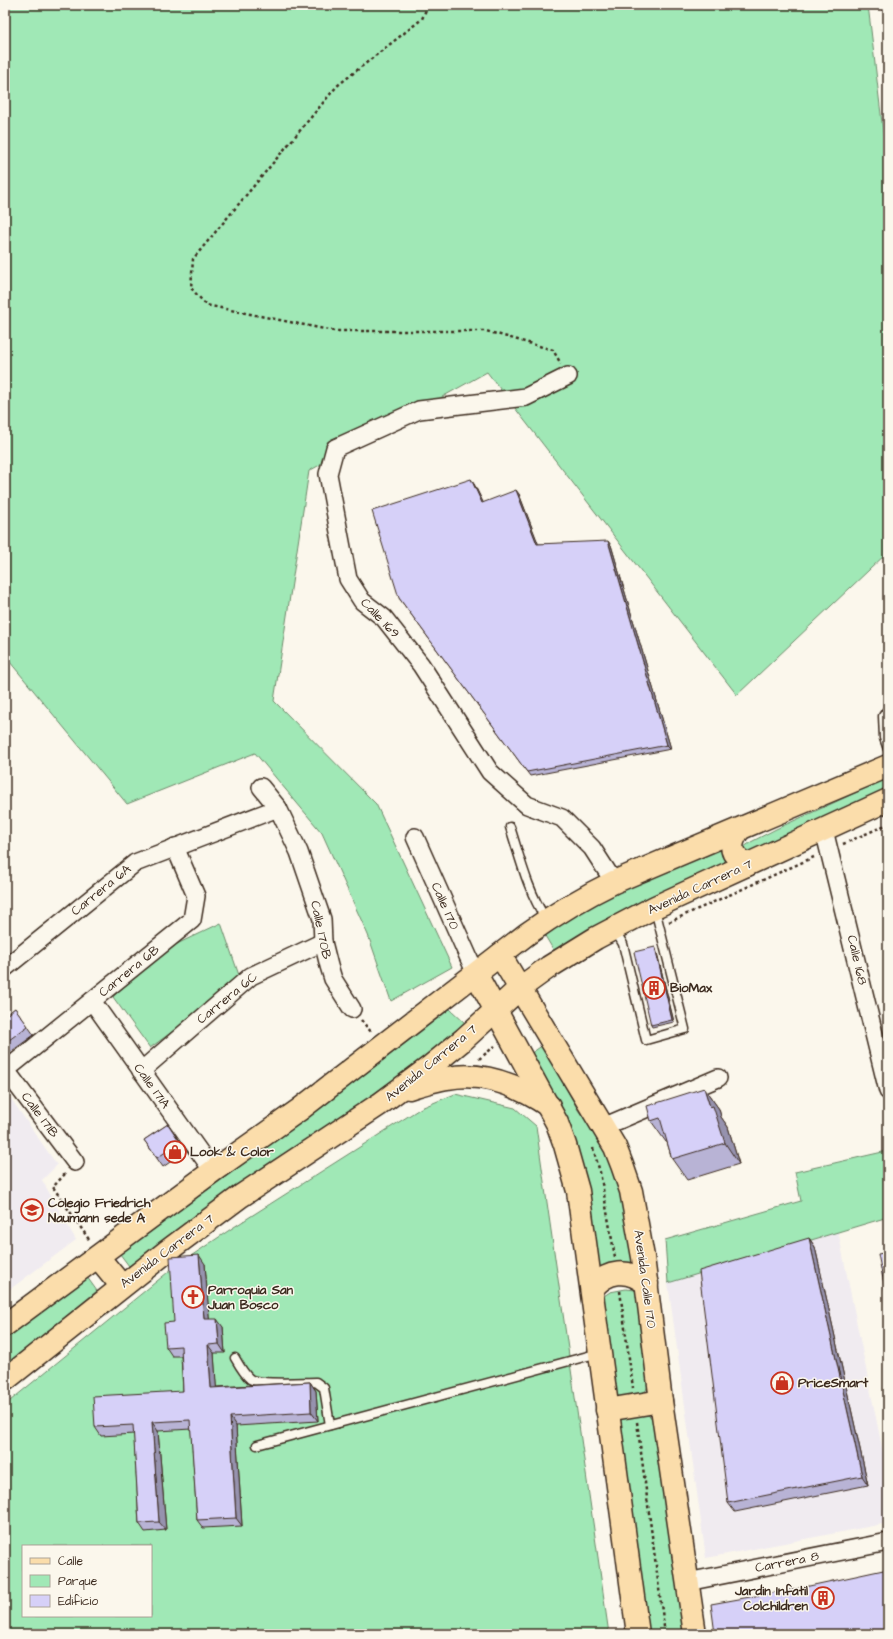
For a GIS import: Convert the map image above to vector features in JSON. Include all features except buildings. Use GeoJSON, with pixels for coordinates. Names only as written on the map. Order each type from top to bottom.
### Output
{"type":"FeatureCollection","features":[{"type":"Feature","properties":{"kind":"main road"},"geometry":{"type":"LineString","coordinates":[[5,1325],[95,1251],[213,1171],[299,1110],[547,920],[586,896],[614,882],[888,766]]}},
{"type":"Feature","properties":{"kind":"main road","name":"Avenida Carrera 7"},"geometry":{"type":"LineString","coordinates":[[5,1380],[122,1285],[241,1196],[396,1092],[464,1039],[520,988],[576,950],[614,928],[658,917],[747,865],[827,840],[888,800]]}},
{"type":"Feature","properties":{"kind":"main road"},"geometry":{"type":"LineString","coordinates":[[739,830],[733,840],[732,847],[734,854],[739,860],[747,865]]}},
{"type":"Feature","properties":{"kind":"main road","name":"Avenida Calle 170"},"geometry":{"type":"LineString","coordinates":[[500,955],[614,1147],[631,1192],[647,1284],[661,1401],[694,1634]]}},
{"type":"Feature","properties":{"kind":"main road"},"geometry":{"type":"LineString","coordinates":[[476,974],[549,1106],[566,1145],[578,1192],[638,1634]]}},
{"type":"Feature","properties":{"kind":"main road"},"geometry":{"type":"LineString","coordinates":[[396,1092],[448,1078],[467,1076],[486,1078],[514,1086],[529,1092],[549,1106]]}},
{"type":"Feature","properties":{"kind":"main road"},"geometry":{"type":"LineString","coordinates":[[95,1251],[122,1285]]}},
{"type":"Feature","properties":{"kind":"main road"},"geometry":{"type":"LineString","coordinates":[[592,1289],[603,1278],[618,1273],[634,1275],[647,1284]]}},
{"type":"Feature","properties":{"kind":"main road"},"geometry":{"type":"LineString","coordinates":[[607,1410],[661,1401]]}},
{"type":"Feature","properties":{"kind":"street","name":"Calle 169"},"geometry":{"type":"LineString","coordinates":[[568,376],[526,397],[419,410],[335,448],[328,474],[348,579],[362,601],[384,618],[421,665],[490,772],[527,805],[562,818],[592,848],[614,882]]}},
{"type":"Feature","properties":{"kind":"street","name":"Calle 170B"},"geometry":{"type":"LineString","coordinates":[[260,786],[278,808],[299,852],[322,919],[324,942],[333,979],[352,1009]]}},
{"type":"Feature","properties":{"kind":"street","name":"Carrera 6A"},"geometry":{"type":"LineString","coordinates":[[5,968],[135,863],[278,808]]}},
{"type":"Feature","properties":{"kind":"street","name":"Calle 170"},"geometry":{"type":"LineString","coordinates":[[415,837],[476,974]]}},
{"type":"Feature","properties":{"kind":"street","name":"Calle 168"},"geometry":{"type":"LineString","coordinates":[[827,840],[888,1091]]}},
{"type":"Feature","properties":{"kind":"street","name":"Carrera 6B"},"geometry":{"type":"LineString","coordinates":[[6,1069],[192,920],[196,896],[174,848]]}},
{"type":"Feature","properties":{"kind":"street","name":"Carrera 6C"},"geometry":{"type":"LineString","coordinates":[[141,1071],[252,976],[324,942]]}},
{"type":"Feature","properties":{"kind":"street","name":"Calle 171A"},"geometry":{"type":"LineString","coordinates":[[92,1001],[213,1171]]}},
{"type":"Feature","properties":{"kind":"street","name":"Calle 171B"},"geometry":{"type":"LineString","coordinates":[[6,1069],[75,1162]]}},
{"type":"Feature","properties":{"kind":"street"},"geometry":{"type":"LineString","coordinates":[[602,1127],[718,1078]]}},
{"type":"Feature","properties":{"kind":"street","name":"Carrera 8"},"geometry":{"type":"LineString","coordinates":[[687,1582],[888,1542]]}},
{"type":"Feature","properties":{"kind":"lane"},"geometry":{"type":"LineString","coordinates":[[888,709],[883,716],[884,738],[888,750]]}},
{"type":"Feature","properties":{"kind":"lane"},"geometry":{"type":"LineString","coordinates":[[510,827],[526,876],[540,909],[547,920]]}},
{"type":"Feature","properties":{"kind":"lane"},"geometry":{"type":"LineString","coordinates":[[614,928],[623,944],[646,1040],[685,1029],[658,917]]}},
{"type":"Feature","properties":{"kind":"lane"},"geometry":{"type":"LineString","coordinates":[[257,1445],[599,1353]]}},
{"type":"Feature","properties":{"kind":"lane"},"geometry":{"type":"LineString","coordinates":[[235,1358],[245,1374],[251,1379],[261,1382],[316,1382],[321,1385],[324,1388],[330,1425]]}},
{"type":"Feature","properties":{"kind":"path"},"geometry":{"type":"LineString","coordinates":[[428,5],[422,19],[337,86],[194,259],[192,288],[206,305],[334,331],[486,331],[553,350],[568,376]]}},
{"type":"Feature","properties":{"kind":"path"},"geometry":{"type":"LineString","coordinates":[[658,917],[827,840],[888,824]]}},
{"type":"Feature","properties":{"kind":"path"},"geometry":{"type":"LineString","coordinates":[[352,1009],[382,1046]]}},
{"type":"Feature","properties":{"kind":"path"},"geometry":{"type":"LineString","coordinates":[[478,1059],[497,1044]]}},
{"type":"Feature","properties":{"kind":"path"},"geometry":{"type":"LineString","coordinates":[[75,1162],[53,1187],[95,1251]]}},
{"type":"Feature","properties":{"kind":"shaded area","name":"Colegio Friedrich Naumann sede A"},"geometry":{"type":"Polygon","coordinates":[[[5,1090],[57,1165],[42,1180],[76,1240],[5,1293],[5,1090]]]}},
{"type":"Feature","properties":{"kind":"shaded area"},"geometry":{"type":"Polygon","coordinates":[[[838,1231],[888,1477],[888,1523],[706,1558],[668,1283],[838,1231]]]}},
{"type":"Feature","properties":{"kind":"green space"},"geometry":{"type":"Polygon","coordinates":[[[5,5],[868,5],[888,173],[888,552],[737,695],[487,372],[309,471],[274,701],[376,804],[452,967],[391,1001],[368,935],[322,833],[255,753],[127,804],[5,656],[5,5]]]}},
{"type":"Feature","properties":{"kind":"green space"},"geometry":{"type":"Polygon","coordinates":[[[888,778],[888,789],[747,856],[740,850],[751,842],[776,829],[888,778]]]}},
{"type":"Feature","properties":{"kind":"green space"},"geometry":{"type":"Polygon","coordinates":[[[725,848],[730,865],[618,916],[575,938],[554,951],[544,934],[565,920],[609,896],[678,866],[725,848]]]}},
{"type":"Feature","properties":{"kind":"green space"},"geometry":{"type":"Polygon","coordinates":[[[221,923],[241,981],[150,1048],[113,997],[158,953],[221,923]]]}},
{"type":"Feature","properties":{"kind":"green space"},"geometry":{"type":"Polygon","coordinates":[[[450,1009],[466,1024],[418,1062],[341,1117],[266,1165],[129,1266],[120,1254],[327,1102],[450,1009]]]}},
{"type":"Feature","properties":{"kind":"green space"},"geometry":{"type":"Polygon","coordinates":[[[543,1045],[578,1110],[600,1140],[617,1175],[634,1265],[597,1272],[526,1057],[543,1045]]]}},
{"type":"Feature","properties":{"kind":"green space"},"geometry":{"type":"Polygon","coordinates":[[[455,1094],[515,1108],[536,1126],[609,1634],[5,1634],[5,1405],[173,1268],[234,1227],[421,1108],[455,1094]]]}},
{"type":"Feature","properties":{"kind":"green space"},"geometry":{"type":"Polygon","coordinates":[[[887,1151],[888,1217],[668,1283],[665,1240],[801,1201],[795,1172],[887,1151]]]}},
{"type":"Feature","properties":{"kind":"green space"},"geometry":{"type":"Polygon","coordinates":[[[87,1277],[97,1291],[5,1366],[5,1339],[87,1277]]]}},
{"type":"Feature","properties":{"kind":"green space"},"geometry":{"type":"Polygon","coordinates":[[[626,1289],[635,1290],[639,1297],[650,1382],[644,1394],[618,1400],[612,1393],[601,1298],[610,1292],[626,1289]]]}},
{"type":"Feature","properties":{"kind":"green space"},"geometry":{"type":"Polygon","coordinates":[[[641,1413],[650,1416],[653,1421],[684,1634],[647,1634],[618,1432],[620,1416],[641,1413]]]}},
{"type":"Feature","properties":{"kind":"place","name":"BioMax"},"geometry":{"type":"Point","coordinates":[654,988]}},
{"type":"Feature","properties":{"kind":"place","name":"Look & Color"},"geometry":{"type":"Point","coordinates":[175,1152]}},
{"type":"Feature","properties":{"kind":"place","name":"Colegio Friedrich Naumann sede A"},"geometry":{"type":"Point","coordinates":[32,1210]}},
{"type":"Feature","properties":{"kind":"place","name":"Parroquia San Juan Bosco"},"geometry":{"type":"Point","coordinates":[193,1297]}},
{"type":"Feature","properties":{"kind":"place","name":"PriceSmart"},"geometry":{"type":"Point","coordinates":[782,1383]}},
{"type":"Feature","properties":{"kind":"place","name":"Jardin Infatil Colchildren"},"geometry":{"type":"Point","coordinates":[823,1598]}}]}
